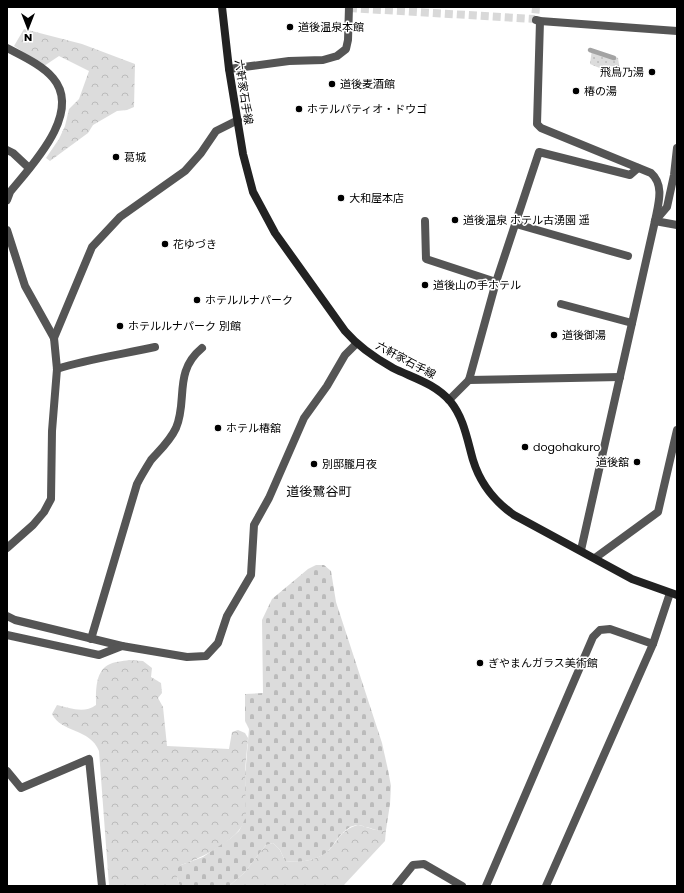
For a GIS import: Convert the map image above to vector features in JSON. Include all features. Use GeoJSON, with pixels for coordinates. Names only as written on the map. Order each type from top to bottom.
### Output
{"type":"FeatureCollection","features":[{"type":"Feature","properties":{"kind":"main road","name":"六軒家石手線"},"geometry":{"type":"LineString","coordinates":[[222,7],[228,69],[247,171],[253,192],[263,212],[292,258],[356,344],[391,367],[424,381],[449,400],[458,412],[464,425],[478,473],[493,498],[514,515],[581,550],[632,580],[674,594]]}},
{"type":"Feature","properties":{"kind":"street"},"geometry":{"type":"LineString","coordinates":[[228,69],[289,61],[323,60],[337,56],[346,50],[348,40],[349,7]]}},
{"type":"Feature","properties":{"kind":"street"},"geometry":{"type":"LineString","coordinates":[[581,550],[655,221],[659,186],[656,178],[651,172],[541,128],[537,124],[538,20],[677,31]]}},
{"type":"Feature","properties":{"kind":"street"},"geometry":{"type":"LineString","coordinates":[[7,48],[47,72],[54,79],[60,90],[61,102],[58,125],[53,136],[10,192],[7,200]]}},
{"type":"Feature","properties":{"kind":"street"},"geometry":{"type":"LineString","coordinates":[[54,338],[92,247],[120,217],[185,170],[201,153],[216,131],[238,120]]}},
{"type":"Feature","properties":{"kind":"street"},"geometry":{"type":"LineString","coordinates":[[655,221],[667,207],[674,175],[677,148]]}},
{"type":"Feature","properties":{"kind":"street"},"geometry":{"type":"LineString","coordinates":[[7,150],[12,152],[29,168]]}},
{"type":"Feature","properties":{"kind":"street"},"geometry":{"type":"LineString","coordinates":[[449,400],[469,380],[496,282],[539,152],[630,174],[638,168]]}},
{"type":"Feature","properties":{"kind":"street"},"geometry":{"type":"LineString","coordinates":[[425,221],[426,259],[496,282]]}},
{"type":"Feature","properties":{"kind":"street"},"geometry":{"type":"LineString","coordinates":[[655,221],[677,225]]}},
{"type":"Feature","properties":{"kind":"street"},"geometry":{"type":"LineString","coordinates":[[516,224],[628,256]]}},
{"type":"Feature","properties":{"kind":"street"},"geometry":{"type":"LineString","coordinates":[[7,230],[25,286],[54,338],[56,369],[52,431],[51,499],[44,512],[33,525],[7,548]]}},
{"type":"Feature","properties":{"kind":"street"},"geometry":{"type":"LineString","coordinates":[[561,304],[632,323]]}},
{"type":"Feature","properties":{"kind":"street"},"geometry":{"type":"LineString","coordinates":[[7,616],[15,620],[122,646],[187,657],[206,656],[212,652],[218,643],[227,616],[251,575],[254,525],[269,498],[304,418],[327,386],[345,355],[356,344]]}},
{"type":"Feature","properties":{"kind":"street"},"geometry":{"type":"LineString","coordinates":[[56,369],[76,362],[92,361],[156,347]]}},
{"type":"Feature","properties":{"kind":"street"},"geometry":{"type":"LineString","coordinates":[[91,639],[137,484],[144,471],[174,432],[184,373],[193,356],[202,348]]}},
{"type":"Feature","properties":{"kind":"street"},"geometry":{"type":"LineString","coordinates":[[469,380],[620,377]]}},
{"type":"Feature","properties":{"kind":"street"},"geometry":{"type":"LineString","coordinates":[[595,558],[658,512],[677,430]]}},
{"type":"Feature","properties":{"kind":"street"},"geometry":{"type":"LineString","coordinates":[[546,886],[674,594]]}},
{"type":"Feature","properties":{"kind":"street"},"geometry":{"type":"LineString","coordinates":[[486,886],[593,637],[600,630],[610,629],[653,644]]}},
{"type":"Feature","properties":{"kind":"street"},"geometry":{"type":"LineString","coordinates":[[7,635],[99,655],[122,646]]}},
{"type":"Feature","properties":{"kind":"street"},"geometry":{"type":"LineString","coordinates":[[7,771],[21,788],[89,759],[102,886]]}},
{"type":"Feature","properties":{"kind":"street"},"geometry":{"type":"LineString","coordinates":[[396,886],[413,865],[424,864],[462,886]]}},
{"type":"Feature","properties":{"kind":"green space"},"geometry":{"type":"Polygon","coordinates":[[[24,29],[82,44],[135,64],[134,107],[127,110],[117,111],[93,125],[88,133],[50,161],[46,158],[59,139],[65,126],[69,109],[79,99],[89,71],[59,56],[44,66],[14,46],[24,29]]]}},
{"type":"Feature","properties":{"kind":"green space"},"geometry":{"type":"Polygon","coordinates":[[[592,49],[618,58],[621,77],[590,64],[592,49]]]}},
{"type":"Feature","properties":{"kind":"green space"},"geometry":{"type":"Polygon","coordinates":[[[316,565],[324,565],[331,571],[336,602],[382,743],[391,786],[386,830],[376,830],[359,825],[350,827],[325,854],[314,859],[297,862],[285,861],[280,850],[273,843],[266,845],[244,873],[229,886],[180,886],[176,870],[181,865],[203,857],[231,838],[239,831],[246,817],[245,777],[249,729],[245,721],[245,694],[263,693],[262,620],[272,599],[308,569],[316,565]]]}},
{"type":"Feature","properties":{"kind":"green space"},"geometry":{"type":"Polygon","coordinates":[[[129,660],[143,661],[152,668],[151,677],[161,683],[162,693],[158,698],[163,707],[167,746],[229,749],[232,732],[238,730],[245,733],[248,738],[245,773],[247,808],[246,818],[236,834],[228,841],[209,853],[181,865],[177,878],[180,886],[109,886],[99,751],[89,738],[62,725],[52,714],[57,705],[82,710],[96,705],[97,683],[101,672],[110,664],[129,660]]]}},
{"type":"Feature","properties":{"kind":"green space"},"geometry":{"type":"Polygon","coordinates":[[[358,825],[375,830],[386,830],[385,841],[343,886],[229,886],[244,873],[266,845],[273,843],[280,850],[285,861],[297,862],[314,859],[329,850],[347,829],[358,825]]]}},
{"type":"Feature","properties":{"kind":"waterway"},"geometry":{"type":"LineString","coordinates":[[590,50],[614,58]]}},
{"type":"Feature","properties":{"kind":"tunnel"},"geometry":{"type":"LineString","coordinates":[[349,8],[535,19],[536,7]]}},
{"type":"Feature","properties":{"kind":"place","name":"道後温泉本館"},"geometry":{"type":"Point","coordinates":[290,27]}},
{"type":"Feature","properties":{"kind":"place","name":"飛鳥乃湯"},"geometry":{"type":"Point","coordinates":[652,72]}},
{"type":"Feature","properties":{"kind":"place","name":"道後麦酒館"},"geometry":{"type":"Point","coordinates":[332,84]}},
{"type":"Feature","properties":{"kind":"place","name":"椿の湯"},"geometry":{"type":"Point","coordinates":[576,91]}},
{"type":"Feature","properties":{"kind":"place","name":"ホテルパティオ・ドウゴ"},"geometry":{"type":"Point","coordinates":[299,109]}},
{"type":"Feature","properties":{"kind":"place","name":"葛城"},"geometry":{"type":"Point","coordinates":[116,157]}},
{"type":"Feature","properties":{"kind":"place","name":"大和屋本店"},"geometry":{"type":"Point","coordinates":[341,198]}},
{"type":"Feature","properties":{"kind":"place","name":"道後温泉 ホテル古湧園 遥"},"geometry":{"type":"Point","coordinates":[455,220]}},
{"type":"Feature","properties":{"kind":"place","name":"花ゆづき"},"geometry":{"type":"Point","coordinates":[165,244]}},
{"type":"Feature","properties":{"kind":"place","name":"道後山の手ホテル"},"geometry":{"type":"Point","coordinates":[425,285]}},
{"type":"Feature","properties":{"kind":"place","name":"ホテルルナパーク"},"geometry":{"type":"Point","coordinates":[197,300]}},
{"type":"Feature","properties":{"kind":"place","name":"ホテルルナパーク 別館"},"geometry":{"type":"Point","coordinates":[120,326]}},
{"type":"Feature","properties":{"kind":"place","name":"道後御湯"},"geometry":{"type":"Point","coordinates":[554,335]}},
{"type":"Feature","properties":{"kind":"place","name":"ホテル椿舘"},"geometry":{"type":"Point","coordinates":[218,428]}},
{"type":"Feature","properties":{"kind":"place","name":"dogohakuro"},"geometry":{"type":"Point","coordinates":[525,447]}},
{"type":"Feature","properties":{"kind":"place","name":"道後舘"},"geometry":{"type":"Point","coordinates":[637,462]}},
{"type":"Feature","properties":{"kind":"place","name":"別邸朧月夜"},"geometry":{"type":"Point","coordinates":[314,464]}},
{"type":"Feature","properties":{"kind":"place","name":"ぎやまんガラス美術館"},"geometry":{"type":"Point","coordinates":[480,663]}},
{"type":"Feature","properties":{"kind":"district","name":"道後鷺谷町"},"geometry":{"type":"Point","coordinates":[319,491]}}]}
